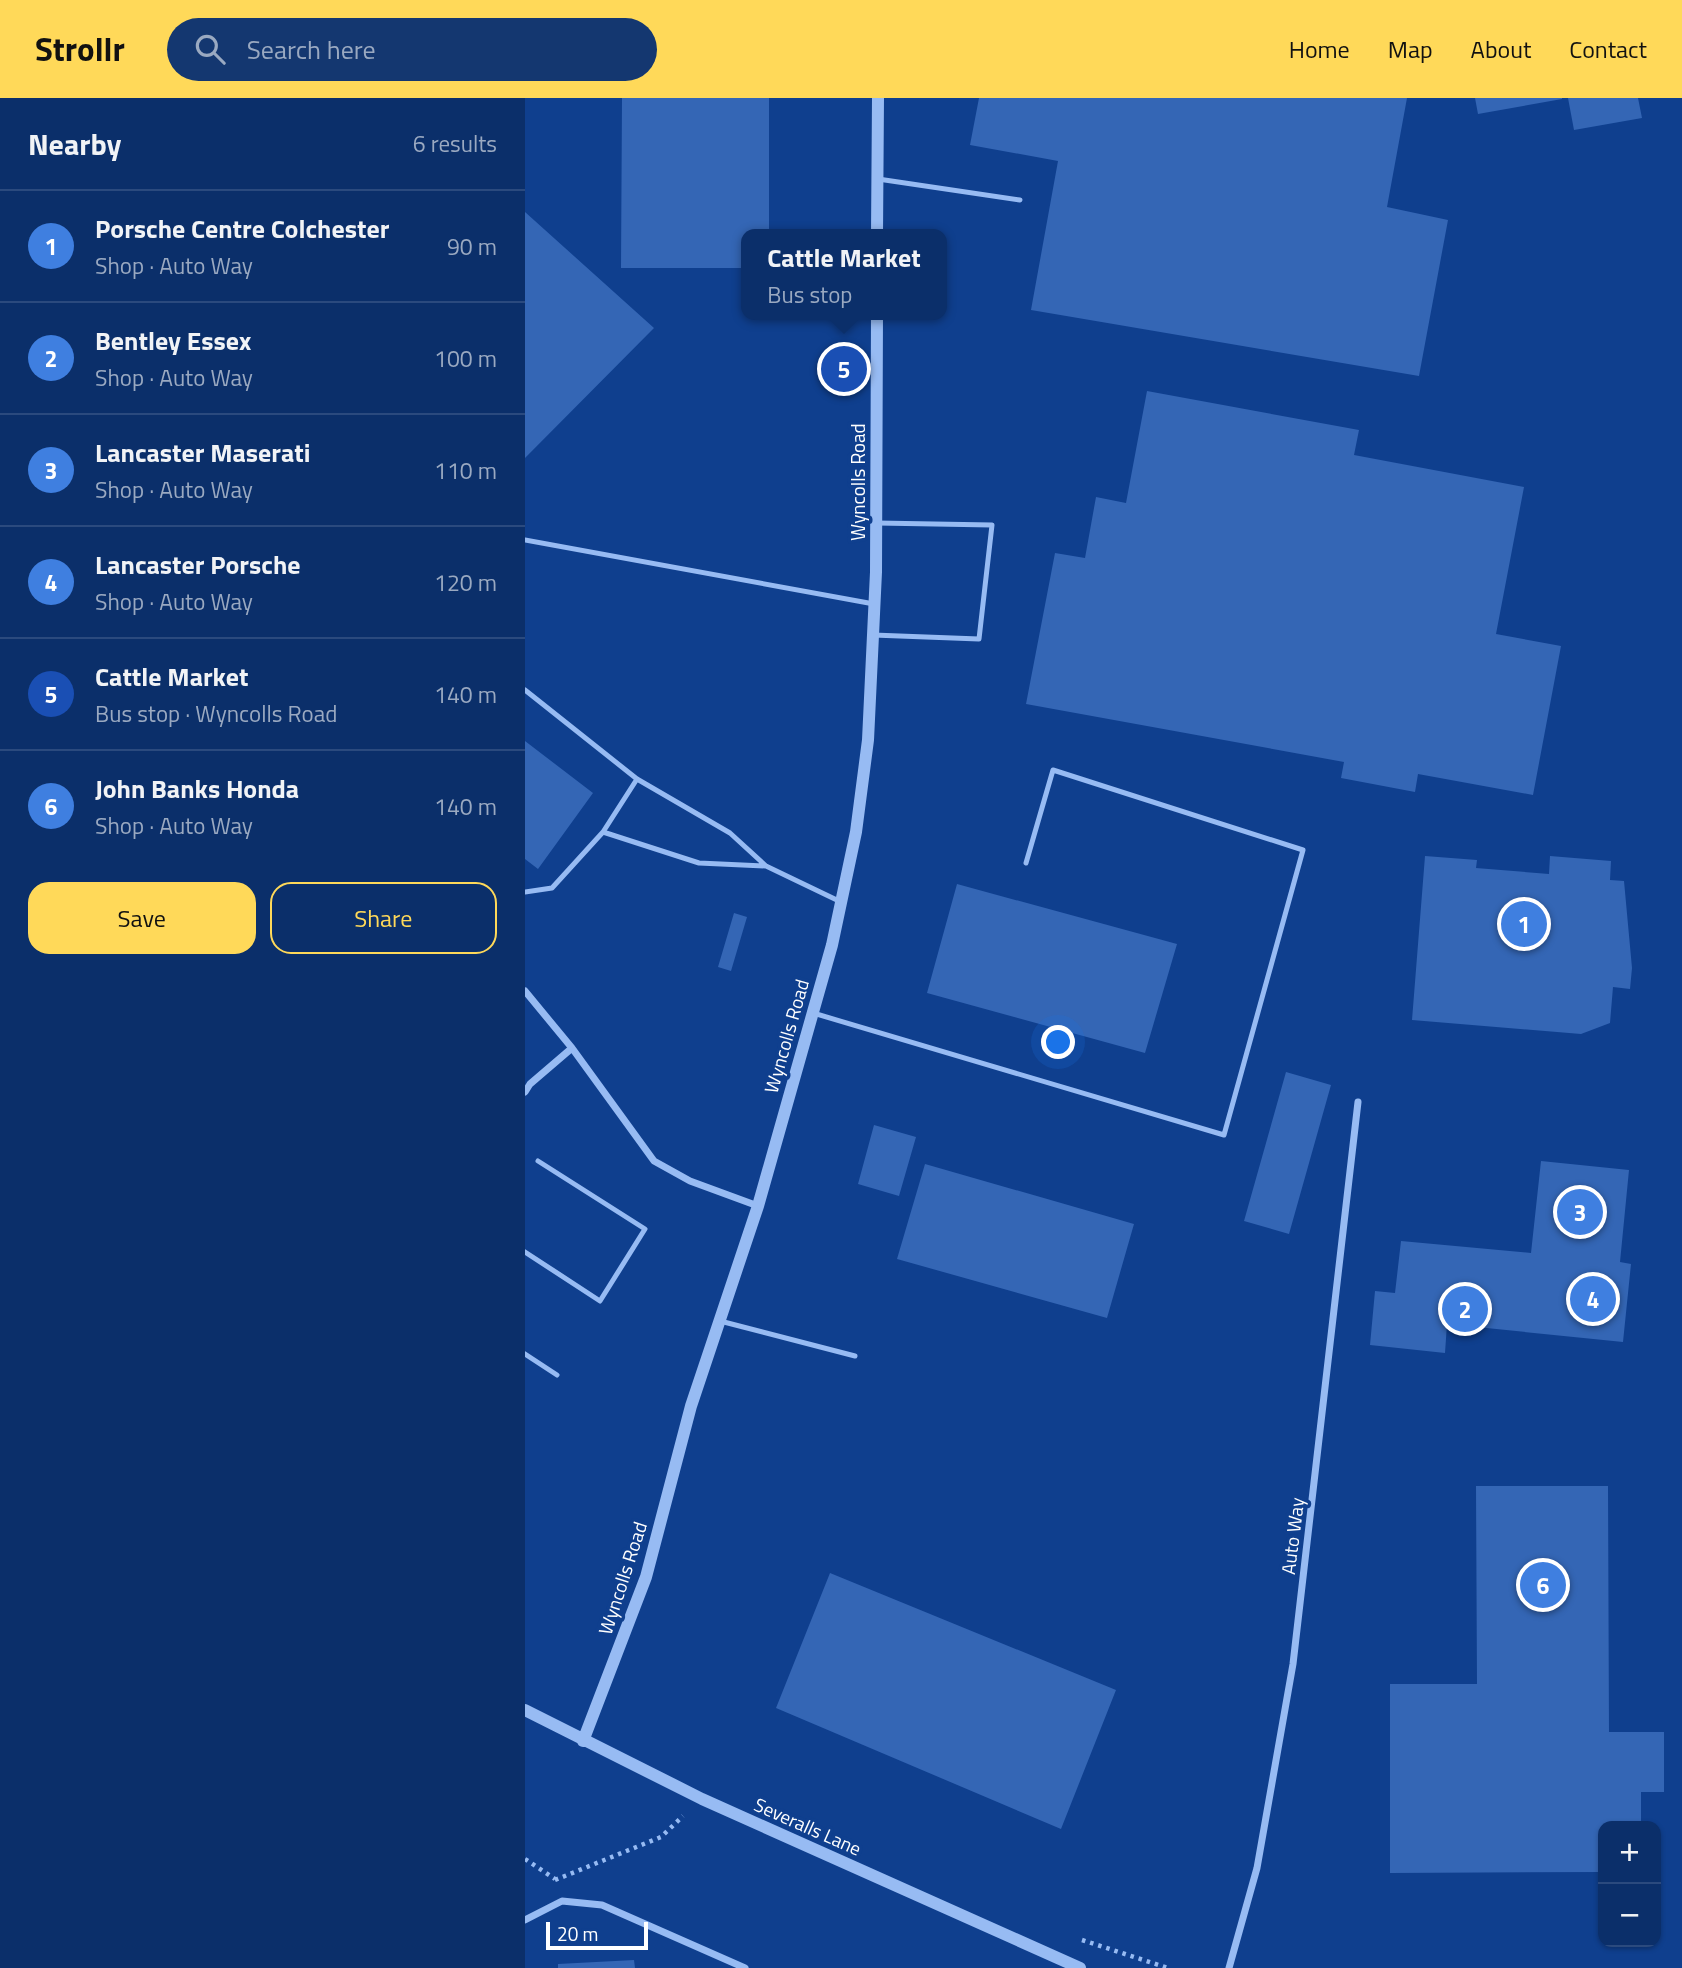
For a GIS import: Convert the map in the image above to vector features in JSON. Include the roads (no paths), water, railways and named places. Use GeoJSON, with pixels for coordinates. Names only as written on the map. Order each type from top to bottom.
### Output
{"type":"FeatureCollection","features":[{"type":"Feature","properties":{"kind":"street"},"geometry":{"type":"LineString","coordinates":[[877,229],[878,98]]}},
{"type":"Feature","properties":{"kind":"street","name":"Wyncolls Road"},"geometry":{"type":"LineString","coordinates":[[583,1741],[646,1577],[691,1406],[758,1206],[832,945],[856,832],[866,753],[873,635],[877,320]]}},
{"type":"Feature","properties":{"kind":"street"},"geometry":{"type":"LineString","coordinates":[[525,990],[572,1048],[654,1161],[690,1181],[758,1206]]}},
{"type":"Feature","properties":{"kind":"street"},"geometry":{"type":"LineString","coordinates":[[525,1091],[572,1048]]}},
{"type":"Feature","properties":{"kind":"street","name":"Auto Way"},"geometry":{"type":"LineString","coordinates":[[1229,1968],[1257,1868],[1293,1664],[1358,1102]]}},
{"type":"Feature","properties":{"kind":"street","name":"Severalls Lane"},"geometry":{"type":"LineString","coordinates":[[525,1710],[702,1799],[1080,1968]]}},
{"type":"Feature","properties":{"kind":"street"},"geometry":{"type":"LineString","coordinates":[[525,1920],[562,1901],[602,1905],[745,1968]]}},
{"type":"Feature","properties":{"kind":"lane"},"geometry":{"type":"LineString","coordinates":[[878,179],[1020,200]]}},
{"type":"Feature","properties":{"kind":"lane"},"geometry":{"type":"LineString","coordinates":[[873,635],[979,639],[992,525],[876,523]]}},
{"type":"Feature","properties":{"kind":"lane"},"geometry":{"type":"LineString","coordinates":[[525,540],[874,604]]}},
{"type":"Feature","properties":{"kind":"lane"},"geometry":{"type":"LineString","coordinates":[[525,690],[637,779],[730,833],[766,866],[841,902]]}},
{"type":"Feature","properties":{"kind":"lane"},"geometry":{"type":"LineString","coordinates":[[813,1013],[1224,1136],[1303,850],[1053,770],[1026,863]]}},
{"type":"Feature","properties":{"kind":"lane"},"geometry":{"type":"LineString","coordinates":[[525,892],[552,888],[603,832],[637,779]]}},
{"type":"Feature","properties":{"kind":"lane"},"geometry":{"type":"LineString","coordinates":[[603,832],[699,863],[766,866]]}},
{"type":"Feature","properties":{"kind":"lane"},"geometry":{"type":"LineString","coordinates":[[525,1252],[600,1301],[645,1229],[538,1160]]}},
{"type":"Feature","properties":{"kind":"lane"},"geometry":{"type":"LineString","coordinates":[[720,1321],[855,1356]]}},
{"type":"Feature","properties":{"kind":"lane"},"geometry":{"type":"LineString","coordinates":[[525,1354],[557,1375]]}},
{"type":"Feature","properties":{"kind":"place","name":"Cattle Market"},"geometry":{"type":"Point","coordinates":[844,369]}},
{"type":"Feature","properties":{"kind":"place","name":"Porsche Centre Colchester"},"geometry":{"type":"Point","coordinates":[1524,924]}},
{"type":"Feature","properties":{"kind":"place","name":"Lancaster Maserati"},"geometry":{"type":"Point","coordinates":[1580,1212]}},
{"type":"Feature","properties":{"kind":"place","name":"Lancaster Porsche"},"geometry":{"type":"Point","coordinates":[1593,1299]}},
{"type":"Feature","properties":{"kind":"place","name":"Bentley Essex"},"geometry":{"type":"Point","coordinates":[1465,1309]}},
{"type":"Feature","properties":{"kind":"place","name":"John Banks Honda"},"geometry":{"type":"Point","coordinates":[1543,1585]}}]}
